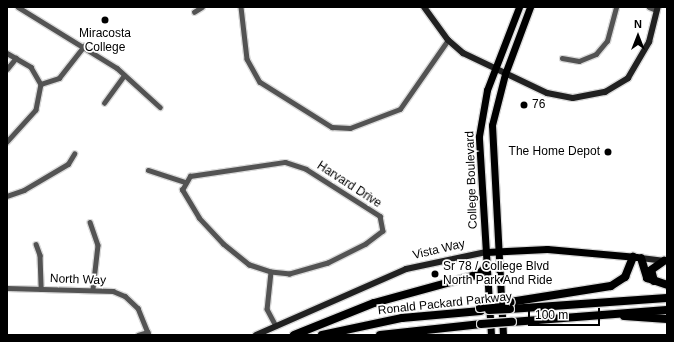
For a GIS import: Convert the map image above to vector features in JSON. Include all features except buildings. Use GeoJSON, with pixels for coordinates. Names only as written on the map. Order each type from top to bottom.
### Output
{"type":"FeatureCollection","features":[{"type":"Feature","properties":{"kind":"highway"},"geometry":{"type":"LineString","coordinates":[[637,257],[647,278],[657,285],[667,285]]}},
{"type":"Feature","properties":{"kind":"highway"},"geometry":{"type":"LineString","coordinates":[[510,306],[611,286],[625,277],[637,257]]}},
{"type":"Feature","properties":{"kind":"highway"},"geometry":{"type":"LineString","coordinates":[[657,285],[651,270],[665,261]]}},
{"type":"Feature","properties":{"kind":"highway"},"geometry":{"type":"LineString","coordinates":[[294,335],[374,303],[479,274],[486,267]]}},
{"type":"Feature","properties":{"kind":"highway","name":"Ronald Packard Parkway"},"geometry":{"type":"LineString","coordinates":[[322,335],[402,318],[459,313],[510,306],[667,298]]}},
{"type":"Feature","properties":{"kind":"highway","name":"Ronald Packard Parkway"},"geometry":{"type":"LineString","coordinates":[[380,335],[481,324],[667,310]]}},
{"type":"Feature","properties":{"kind":"highway"},"geometry":{"type":"LineString","coordinates":[[614,314],[667,319]]}},
{"type":"Feature","properties":{"kind":"main road","name":"College Boulevard"},"geometry":{"type":"LineString","coordinates":[[491,335],[479,136],[487,90],[519,7]]}},
{"type":"Feature","properties":{"kind":"main road","name":"College Boulevard"},"geometry":{"type":"LineString","coordinates":[[503,335],[491,145],[495,105],[530,7]]}},
{"type":"Feature","properties":{"kind":"main road","name":"Vista Way"},"geometry":{"type":"LineString","coordinates":[[486,252],[547,249],[637,257]]}},
{"type":"Feature","properties":{"kind":"street"},"geometry":{"type":"LineString","coordinates":[[18,7],[84,46],[124,75],[160,107]]}},
{"type":"Feature","properties":{"kind":"street"},"geometry":{"type":"LineString","coordinates":[[194,12],[202,7]]}},
{"type":"Feature","properties":{"kind":"street"},"geometry":{"type":"LineString","coordinates":[[241,7],[247,59],[260,82],[332,127],[350,128],[400,109],[448,40]]}},
{"type":"Feature","properties":{"kind":"street"},"geometry":{"type":"LineString","coordinates":[[424,7],[448,40],[463,53],[505,74],[561,97],[582,98],[605,92],[628,78],[640,63],[650,42],[657,8],[648,7]]}},
{"type":"Feature","properties":{"kind":"street"},"geometry":{"type":"LineString","coordinates":[[562,58],[579,62],[596,54],[607,42],[616,7]]}},
{"type":"Feature","properties":{"kind":"street"},"geometry":{"type":"LineString","coordinates":[[41,84],[59,78],[84,46]]}},
{"type":"Feature","properties":{"kind":"street"},"geometry":{"type":"LineString","coordinates":[[7,53],[31,67],[41,84],[36,110],[7,142]]}},
{"type":"Feature","properties":{"kind":"street"},"geometry":{"type":"LineString","coordinates":[[7,69],[16,58]]}},
{"type":"Feature","properties":{"kind":"street"},"geometry":{"type":"LineString","coordinates":[[104,104],[124,75]]}},
{"type":"Feature","properties":{"kind":"street"},"geometry":{"type":"LineString","coordinates":[[7,196],[24,190],[68,164],[74,154]]}},
{"type":"Feature","properties":{"kind":"street","name":"Harvard Drive"},"geometry":{"type":"LineString","coordinates":[[291,163],[306,169],[383,221],[381,234],[336,259],[290,274],[271,272],[249,265],[223,244],[184,194],[184,182],[190,176],[291,163]]}},
{"type":"Feature","properties":{"kind":"street"},"geometry":{"type":"LineString","coordinates":[[148,170],[184,182]]}},
{"type":"Feature","properties":{"kind":"street"},"geometry":{"type":"LineString","coordinates":[[90,222],[98,245],[93,289]]}},
{"type":"Feature","properties":{"kind":"street"},"geometry":{"type":"LineString","coordinates":[[36,244],[40,255],[41,289]]}},
{"type":"Feature","properties":{"kind":"street","name":"Vista Way"},"geometry":{"type":"LineString","coordinates":[[256,335],[406,270],[486,252]]}},
{"type":"Feature","properties":{"kind":"street"},"geometry":{"type":"LineString","coordinates":[[637,257],[665,261]]}},
{"type":"Feature","properties":{"kind":"street"},"geometry":{"type":"LineString","coordinates":[[271,272],[268,308],[276,326]]}},
{"type":"Feature","properties":{"kind":"street","name":"North Way"},"geometry":{"type":"LineString","coordinates":[[7,288],[93,289],[125,296],[138,308],[148,333]]}},
{"type":"Feature","properties":{"kind":"street"},"geometry":{"type":"LineString","coordinates":[[138,335],[148,333]]}},
{"type":"Feature","properties":{"kind":"place","name":"Miracosta College"},"geometry":{"type":"Point","coordinates":[105,20]}},
{"type":"Feature","properties":{"kind":"place","name":"76"},"geometry":{"type":"Point","coordinates":[524,105]}},
{"type":"Feature","properties":{"kind":"place","name":"The Home Depot"},"geometry":{"type":"Point","coordinates":[608,152]}},
{"type":"Feature","properties":{"kind":"place","name":"Sr 78 / College Blvd North Park And Ride"},"geometry":{"type":"Point","coordinates":[435,274]}}]}
